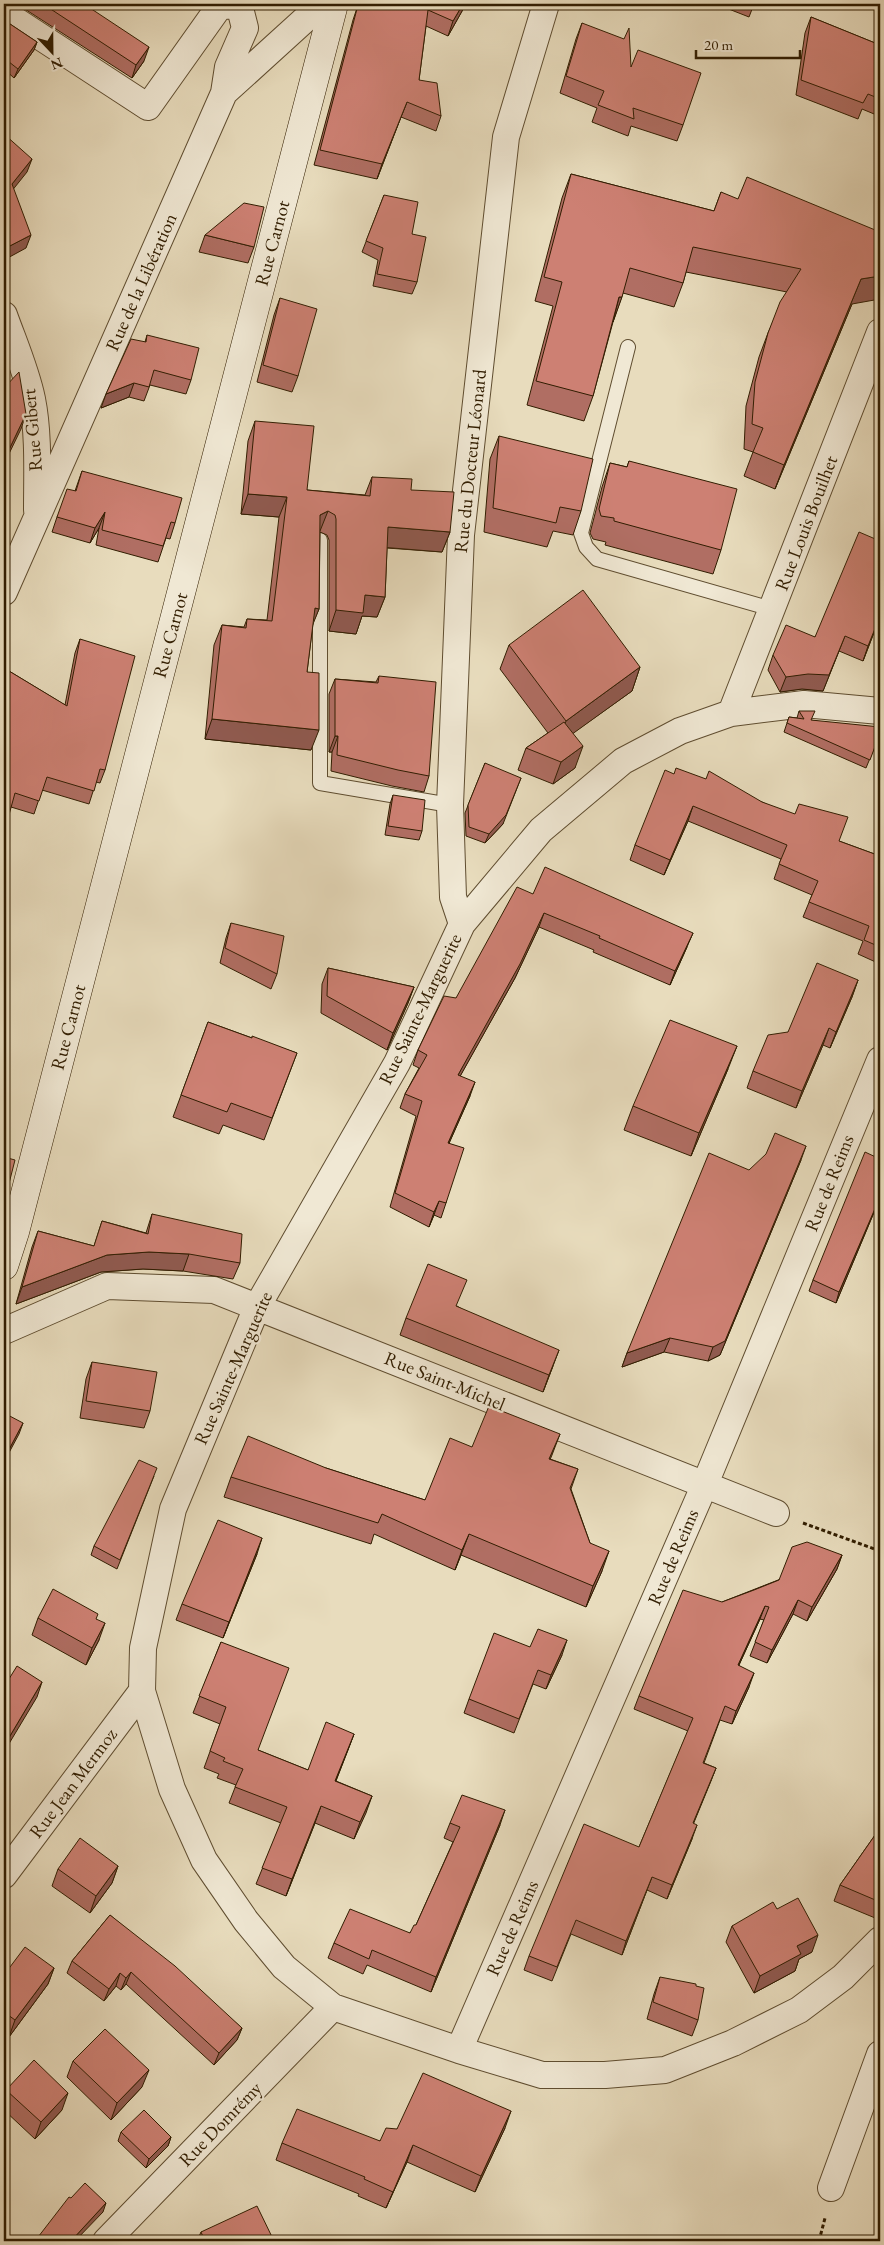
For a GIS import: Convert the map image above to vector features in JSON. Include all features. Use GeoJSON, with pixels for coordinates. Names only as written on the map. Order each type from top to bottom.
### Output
{"type":"FeatureCollection","features":[{"type":"Feature","properties":{"kind":"street"},"geometry":{"type":"LineString","coordinates":[[4,13],[148,107],[200,31],[219,7],[240,4],[245,28],[228,67],[224,93]]}},
{"type":"Feature","properties":{"kind":"street","name":"Rue de la Libération"},"geometry":{"type":"LineString","coordinates":[[4,592],[224,93],[322,4]]}},
{"type":"Feature","properties":{"kind":"street","name":"Rue Carnot"},"geometry":{"type":"LineString","coordinates":[[4,1266],[9,1229],[334,4]]}},
{"type":"Feature","properties":{"kind":"street","name":"Rue du Docteur Léonard"},"geometry":{"type":"LineString","coordinates":[[462,924],[453,897],[450,805],[461,535],[506,137],[546,4]]}},
{"type":"Feature","properties":{"kind":"street","name":"Rue Gibert"},"geometry":{"type":"LineString","coordinates":[[4,315],[25,373],[32,400],[35,437],[36,520]]}},
{"type":"Feature","properties":{"kind":"street","name":"Rue Louis Bouilhet"},"geometry":{"type":"LineString","coordinates":[[731,713],[880,332]]}},
{"type":"Feature","properties":{"kind":"street","name":"Rue Sainte-Marguerite"},"geometry":{"type":"LineString","coordinates":[[880,711],[804,704],[731,713],[680,731],[623,761],[541,830],[462,924],[397,1063],[257,1307],[173,1509],[144,1648],[142,1691],[172,1789],[204,1860],[246,1921],[284,1967],[333,2008],[458,2050],[542,2075],[605,2075],[665,2070],[733,2042],[799,2010],[843,1977],[880,1940]]}},
{"type":"Feature","properties":{"kind":"street","name":"Rue de Reims"},"geometry":{"type":"LineString","coordinates":[[458,2050],[705,1484],[880,1060]]}},
{"type":"Feature","properties":{"kind":"street","name":"Rue Saint-Michel"},"geometry":{"type":"LineString","coordinates":[[4,1331],[107,1286],[214,1290],[776,1513]]}},
{"type":"Feature","properties":{"kind":"street","name":"Rue Jean Mermoz"},"geometry":{"type":"LineString","coordinates":[[4,1875],[142,1691]]}},
{"type":"Feature","properties":{"kind":"street","name":"Rue Domrémy"},"geometry":{"type":"LineString","coordinates":[[106,2241],[333,2008]]}},
{"type":"Feature","properties":{"kind":"street"},"geometry":{"type":"LineString","coordinates":[[831,2188],[880,2054]]}},
{"type":"Feature","properties":{"kind":"lane"},"geometry":{"type":"LineString","coordinates":[[628,347],[581,533],[586,548],[597,559],[772,609]]}},
{"type":"Feature","properties":{"kind":"lane"},"geometry":{"type":"LineString","coordinates":[[320,540],[320,783],[450,805]]}},
{"type":"Feature","properties":{"kind":"path"},"geometry":{"type":"LineString","coordinates":[[776,1513],[880,1551]]}},
{"type":"Feature","properties":{"kind":"building"},"geometry":{"type":"Polygon","coordinates":[[[43,4],[92,4],[90,8],[149,47],[136,65],[43,4]]]}},
{"type":"Feature","properties":{"kind":"building"},"geometry":{"type":"Polygon","coordinates":[[[381,4],[463,4],[453,21],[428,10],[419,80],[437,83],[441,116],[407,102],[382,164],[320,150],[358,5],[379,9],[381,4]]]}},
{"type":"Feature","properties":{"kind":"building"},"geometry":{"type":"Polygon","coordinates":[[[811,17],[880,45],[880,99],[868,94],[863,103],[801,80],[811,17]]]}},
{"type":"Feature","properties":{"kind":"building"},"geometry":{"type":"Polygon","coordinates":[[[4,20],[37,42],[18,69],[4,58],[4,20]]]}},
{"type":"Feature","properties":{"kind":"building"},"geometry":{"type":"Polygon","coordinates":[[[582,23],[624,39],[629,28],[631,67],[638,50],[701,73],[683,125],[633,108],[634,119],[598,105],[604,91],[566,76],[582,23]]]}},
{"type":"Feature","properties":{"kind":"building"},"geometry":{"type":"Polygon","coordinates":[[[4,134],[32,159],[12,184],[31,235],[4,249],[4,134]]]}},
{"type":"Feature","properties":{"kind":"building"},"geometry":{"type":"Polygon","coordinates":[[[571,174],[714,211],[721,192],[738,199],[747,177],[880,232],[880,276],[861,279],[784,465],[753,452],[763,428],[752,424],[755,382],[768,333],[780,302],[801,269],[693,247],[683,283],[630,268],[622,297],[619,297],[593,396],[536,381],[562,282],[544,277],[571,174]]]}},
{"type":"Feature","properties":{"kind":"building"},"geometry":{"type":"Polygon","coordinates":[[[384,195],[418,202],[412,234],[426,237],[417,282],[377,274],[383,248],[366,241],[384,195]]]}},
{"type":"Feature","properties":{"kind":"building"},"geometry":{"type":"Polygon","coordinates":[[[244,203],[264,207],[254,247],[205,235],[244,203]]]}},
{"type":"Feature","properties":{"kind":"building"},"geometry":{"type":"Polygon","coordinates":[[[280,298],[317,309],[298,376],[263,365],[280,298]]]}},
{"type":"Feature","properties":{"kind":"building"},"geometry":{"type":"Polygon","coordinates":[[[147,335],[199,348],[191,380],[154,370],[149,387],[134,383],[106,394],[131,339],[146,342],[147,335]]]}},
{"type":"Feature","properties":{"kind":"building"},"geometry":{"type":"Polygon","coordinates":[[[19,372],[26,414],[4,460],[4,388],[19,372]]]}},
{"type":"Feature","properties":{"kind":"building"},"geometry":{"type":"Polygon","coordinates":[[[255,421],[314,426],[307,490],[370,496],[372,477],[412,479],[411,490],[454,492],[450,532],[388,527],[385,597],[365,595],[363,613],[336,610],[336,519],[335,515],[328,511],[320,515],[319,609],[315,608],[307,672],[319,673],[319,730],[212,719],[222,625],[246,628],[247,619],[272,621],[287,497],[248,494],[255,421]]]}},
{"type":"Feature","properties":{"kind":"building"},"geometry":{"type":"Polygon","coordinates":[[[499,436],[593,459],[581,511],[560,507],[556,523],[493,508],[499,436]]]}},
{"type":"Feature","properties":{"kind":"building"},"geometry":{"type":"Polygon","coordinates":[[[629,461],[737,489],[721,550],[614,521],[614,518],[601,516],[599,509],[610,463],[627,467],[629,461]]]}},
{"type":"Feature","properties":{"kind":"building"},"geometry":{"type":"Polygon","coordinates":[[[82,471],[182,498],[175,523],[171,522],[163,546],[102,530],[105,512],[95,528],[57,517],[67,489],[76,491],[82,471]]]}},
{"type":"Feature","properties":{"kind":"building"},"geometry":{"type":"Polygon","coordinates":[[[859,532],[880,541],[880,616],[868,646],[845,636],[829,675],[808,674],[786,677],[773,655],[786,625],[815,637],[859,532]]]}},
{"type":"Feature","properties":{"kind":"building"},"geometry":{"type":"Polygon","coordinates":[[[583,590],[640,667],[566,721],[509,645],[583,590]]]}},
{"type":"Feature","properties":{"kind":"building"},"geometry":{"type":"Polygon","coordinates":[[[80,639],[135,656],[105,770],[100,769],[94,791],[47,777],[39,801],[15,793],[4,833],[4,668],[67,706],[80,639]]]}},
{"type":"Feature","properties":{"kind":"building"},"geometry":{"type":"Polygon","coordinates":[[[379,676],[436,682],[429,776],[337,755],[335,679],[378,683],[379,676]]]}},
{"type":"Feature","properties":{"kind":"building"},"geometry":{"type":"Polygon","coordinates":[[[799,711],[815,711],[811,720],[880,727],[880,733],[870,760],[787,723],[789,717],[804,719],[799,711]]]}},
{"type":"Feature","properties":{"kind":"building"},"geometry":{"type":"Polygon","coordinates":[[[564,722],[583,746],[561,762],[526,748],[564,722]]]}},
{"type":"Feature","properties":{"kind":"building"},"geometry":{"type":"Polygon","coordinates":[[[485,763],[521,778],[506,815],[489,834],[469,827],[468,805],[485,763]]]}},
{"type":"Feature","properties":{"kind":"building"},"geometry":{"type":"Polygon","coordinates":[[[676,768],[706,779],[709,771],[762,802],[795,814],[799,804],[848,817],[839,841],[880,856],[880,947],[864,940],[869,926],[809,902],[818,881],[779,864],[787,845],[693,806],[670,860],[635,845],[665,770],[674,774],[676,768]]]}},
{"type":"Feature","properties":{"kind":"building"},"geometry":{"type":"Polygon","coordinates":[[[393,795],[425,800],[422,831],[388,826],[393,795]]]}},
{"type":"Feature","properties":{"kind":"building"},"geometry":{"type":"Polygon","coordinates":[[[545,867],[693,933],[675,971],[599,938],[600,936],[544,913],[520,964],[458,1075],[475,1082],[448,1143],[464,1148],[446,1203],[439,1201],[434,1212],[395,1193],[422,1101],[405,1094],[427,1055],[418,1050],[444,996],[456,998],[517,887],[533,894],[545,867]]]}},
{"type":"Feature","properties":{"kind":"building"},"geometry":{"type":"Polygon","coordinates":[[[231,923],[284,936],[277,974],[225,948],[231,923]]]}},
{"type":"Feature","properties":{"kind":"building"},"geometry":{"type":"Polygon","coordinates":[[[817,963],[858,980],[836,1032],[829,1028],[802,1091],[753,1071],[768,1035],[788,1032],[817,963]]]}},
{"type":"Feature","properties":{"kind":"building"},"geometry":{"type":"Polygon","coordinates":[[[328,968],[414,987],[393,1033],[327,996],[328,968]]]}},
{"type":"Feature","properties":{"kind":"building"},"geometry":{"type":"Polygon","coordinates":[[[670,1020],[737,1046],[699,1133],[633,1106],[670,1020]]]}},
{"type":"Feature","properties":{"kind":"building"},"geometry":{"type":"Polygon","coordinates":[[[208,1022],[297,1053],[272,1118],[231,1103],[227,1112],[181,1095],[208,1022]]]}},
{"type":"Feature","properties":{"kind":"building"},"geometry":{"type":"Polygon","coordinates":[[[775,1133],[806,1146],[725,1341],[713,1347],[670,1338],[627,1353],[709,1153],[749,1170],[766,1154],[775,1133]]]}},
{"type":"Feature","properties":{"kind":"building"},"geometry":{"type":"Polygon","coordinates":[[[865,1152],[880,1159],[880,1197],[839,1292],[813,1280],[865,1152]]]}},
{"type":"Feature","properties":{"kind":"building"},"geometry":{"type":"Polygon","coordinates":[[[4,1157],[15,1160],[4,1203],[4,1157]]]}},
{"type":"Feature","properties":{"kind":"building"},"geometry":{"type":"Polygon","coordinates":[[[152,1214],[242,1234],[240,1263],[189,1254],[149,1252],[107,1255],[22,1287],[38,1231],[94,1246],[102,1221],[148,1234],[152,1214]]]}},
{"type":"Feature","properties":{"kind":"building"},"geometry":{"type":"Polygon","coordinates":[[[428,1264],[467,1280],[456,1306],[559,1350],[549,1375],[406,1318],[428,1264]]]}},
{"type":"Feature","properties":{"kind":"building"},"geometry":{"type":"Polygon","coordinates":[[[92,1362],[157,1372],[150,1411],[86,1401],[92,1362]]]}},
{"type":"Feature","properties":{"kind":"building"},"geometry":{"type":"Polygon","coordinates":[[[489,1406],[560,1434],[549,1459],[578,1469],[570,1488],[590,1543],[609,1551],[593,1586],[469,1534],[462,1550],[382,1514],[378,1523],[231,1477],[248,1436],[326,1468],[425,1500],[450,1438],[472,1447],[489,1406]]]}},
{"type":"Feature","properties":{"kind":"building"},"geometry":{"type":"Polygon","coordinates":[[[4,1413],[23,1423],[4,1459],[4,1413]]]}},
{"type":"Feature","properties":{"kind":"building"},"geometry":{"type":"Polygon","coordinates":[[[139,1460],[157,1468],[120,1560],[94,1546],[139,1460]]]}},
{"type":"Feature","properties":{"kind":"building"},"geometry":{"type":"Polygon","coordinates":[[[218,1520],[262,1538],[229,1622],[182,1604],[218,1520]]]}},
{"type":"Feature","properties":{"kind":"building"},"geometry":{"type":"Polygon","coordinates":[[[807,1542],[842,1555],[812,1607],[798,1600],[772,1650],[755,1642],[769,1607],[765,1606],[738,1665],[754,1673],[736,1711],[725,1706],[703,1763],[716,1768],[693,1823],[697,1825],[672,1885],[652,1877],[626,1941],[576,1920],[557,1967],[529,1956],[584,1824],[639,1847],[693,1718],[639,1696],[683,1590],[722,1602],[754,1590],[779,1580],[792,1547],[807,1542]]]}},
{"type":"Feature","properties":{"kind":"building"},"geometry":{"type":"Polygon","coordinates":[[[53,1589],[98,1614],[96,1619],[105,1623],[92,1648],[38,1618],[53,1589]]]}},
{"type":"Feature","properties":{"kind":"building"},"geometry":{"type":"Polygon","coordinates":[[[538,1629],[567,1640],[551,1675],[538,1670],[519,1719],[469,1699],[494,1633],[530,1647],[538,1629]]]}},
{"type":"Feature","properties":{"kind":"building"},"geometry":{"type":"Polygon","coordinates":[[[221,1642],[289,1668],[258,1750],[308,1770],[326,1722],[354,1734],[335,1781],[372,1796],[360,1822],[321,1806],[292,1879],[262,1868],[287,1807],[235,1787],[243,1769],[223,1761],[225,1758],[210,1751],[226,1707],[199,1696],[221,1642]]]}},
{"type":"Feature","properties":{"kind":"building"},"geometry":{"type":"Polygon","coordinates":[[[17,1666],[42,1682],[4,1746],[4,1687],[17,1666]]]}},
{"type":"Feature","properties":{"kind":"building"},"geometry":{"type":"Polygon","coordinates":[[[462,1795],[505,1810],[436,1977],[372,1950],[369,1959],[334,1943],[350,1909],[410,1933],[414,1925],[416,1925],[460,1827],[450,1823],[462,1795]]]}},
{"type":"Feature","properties":{"kind":"building"},"geometry":{"type":"Polygon","coordinates":[[[880,1828],[880,1902],[840,1885],[880,1828]]]}},
{"type":"Feature","properties":{"kind":"building"},"geometry":{"type":"Polygon","coordinates":[[[80,1838],[118,1866],[96,1896],[58,1869],[80,1838]]]}},
{"type":"Feature","properties":{"kind":"building"},"geometry":{"type":"Polygon","coordinates":[[[798,1898],[818,1935],[797,1946],[801,1954],[760,1976],[732,1926],[773,1902],[777,1909],[798,1898]]]}},
{"type":"Feature","properties":{"kind":"building"},"geometry":{"type":"Polygon","coordinates":[[[110,1915],[175,1966],[242,2028],[219,2053],[131,1972],[126,1978],[120,1973],[109,1989],[72,1961],[110,1915]]]}},
{"type":"Feature","properties":{"kind":"building"},"geometry":{"type":"Polygon","coordinates":[[[25,1947],[54,1968],[15,2020],[4,2012],[4,1975],[25,1947]]]}},
{"type":"Feature","properties":{"kind":"building"},"geometry":{"type":"Polygon","coordinates":[[[660,1977],[696,1984],[696,1986],[704,1988],[698,2020],[653,2002],[660,1977]]]}},
{"type":"Feature","properties":{"kind":"building"},"geometry":{"type":"Polygon","coordinates":[[[105,2029],[149,2070],[117,2103],[73,2061],[105,2029]]]}},
{"type":"Feature","properties":{"kind":"building"},"geometry":{"type":"Polygon","coordinates":[[[34,2060],[68,2093],[41,2122],[6,2090],[34,2060]]]}},
{"type":"Feature","properties":{"kind":"building"},"geometry":{"type":"Polygon","coordinates":[[[423,2073],[511,2111],[481,2176],[413,2145],[393,2192],[364,2179],[365,2177],[282,2143],[297,2109],[380,2141],[386,2128],[397,2129],[423,2073]]]}},
{"type":"Feature","properties":{"kind":"building"},"geometry":{"type":"Polygon","coordinates":[[[144,2110],[171,2137],[149,2159],[121,2132],[144,2110]]]}},
{"type":"Feature","properties":{"kind":"building"},"geometry":{"type":"Polygon","coordinates":[[[85,2183],[106,2203],[71,2241],[35,2241],[69,2197],[71,2198],[85,2183]]]}},
{"type":"Feature","properties":{"kind":"building"},"geometry":{"type":"Polygon","coordinates":[[[257,2206],[274,2241],[205,2241],[201,2232],[257,2206]]]}}]}
